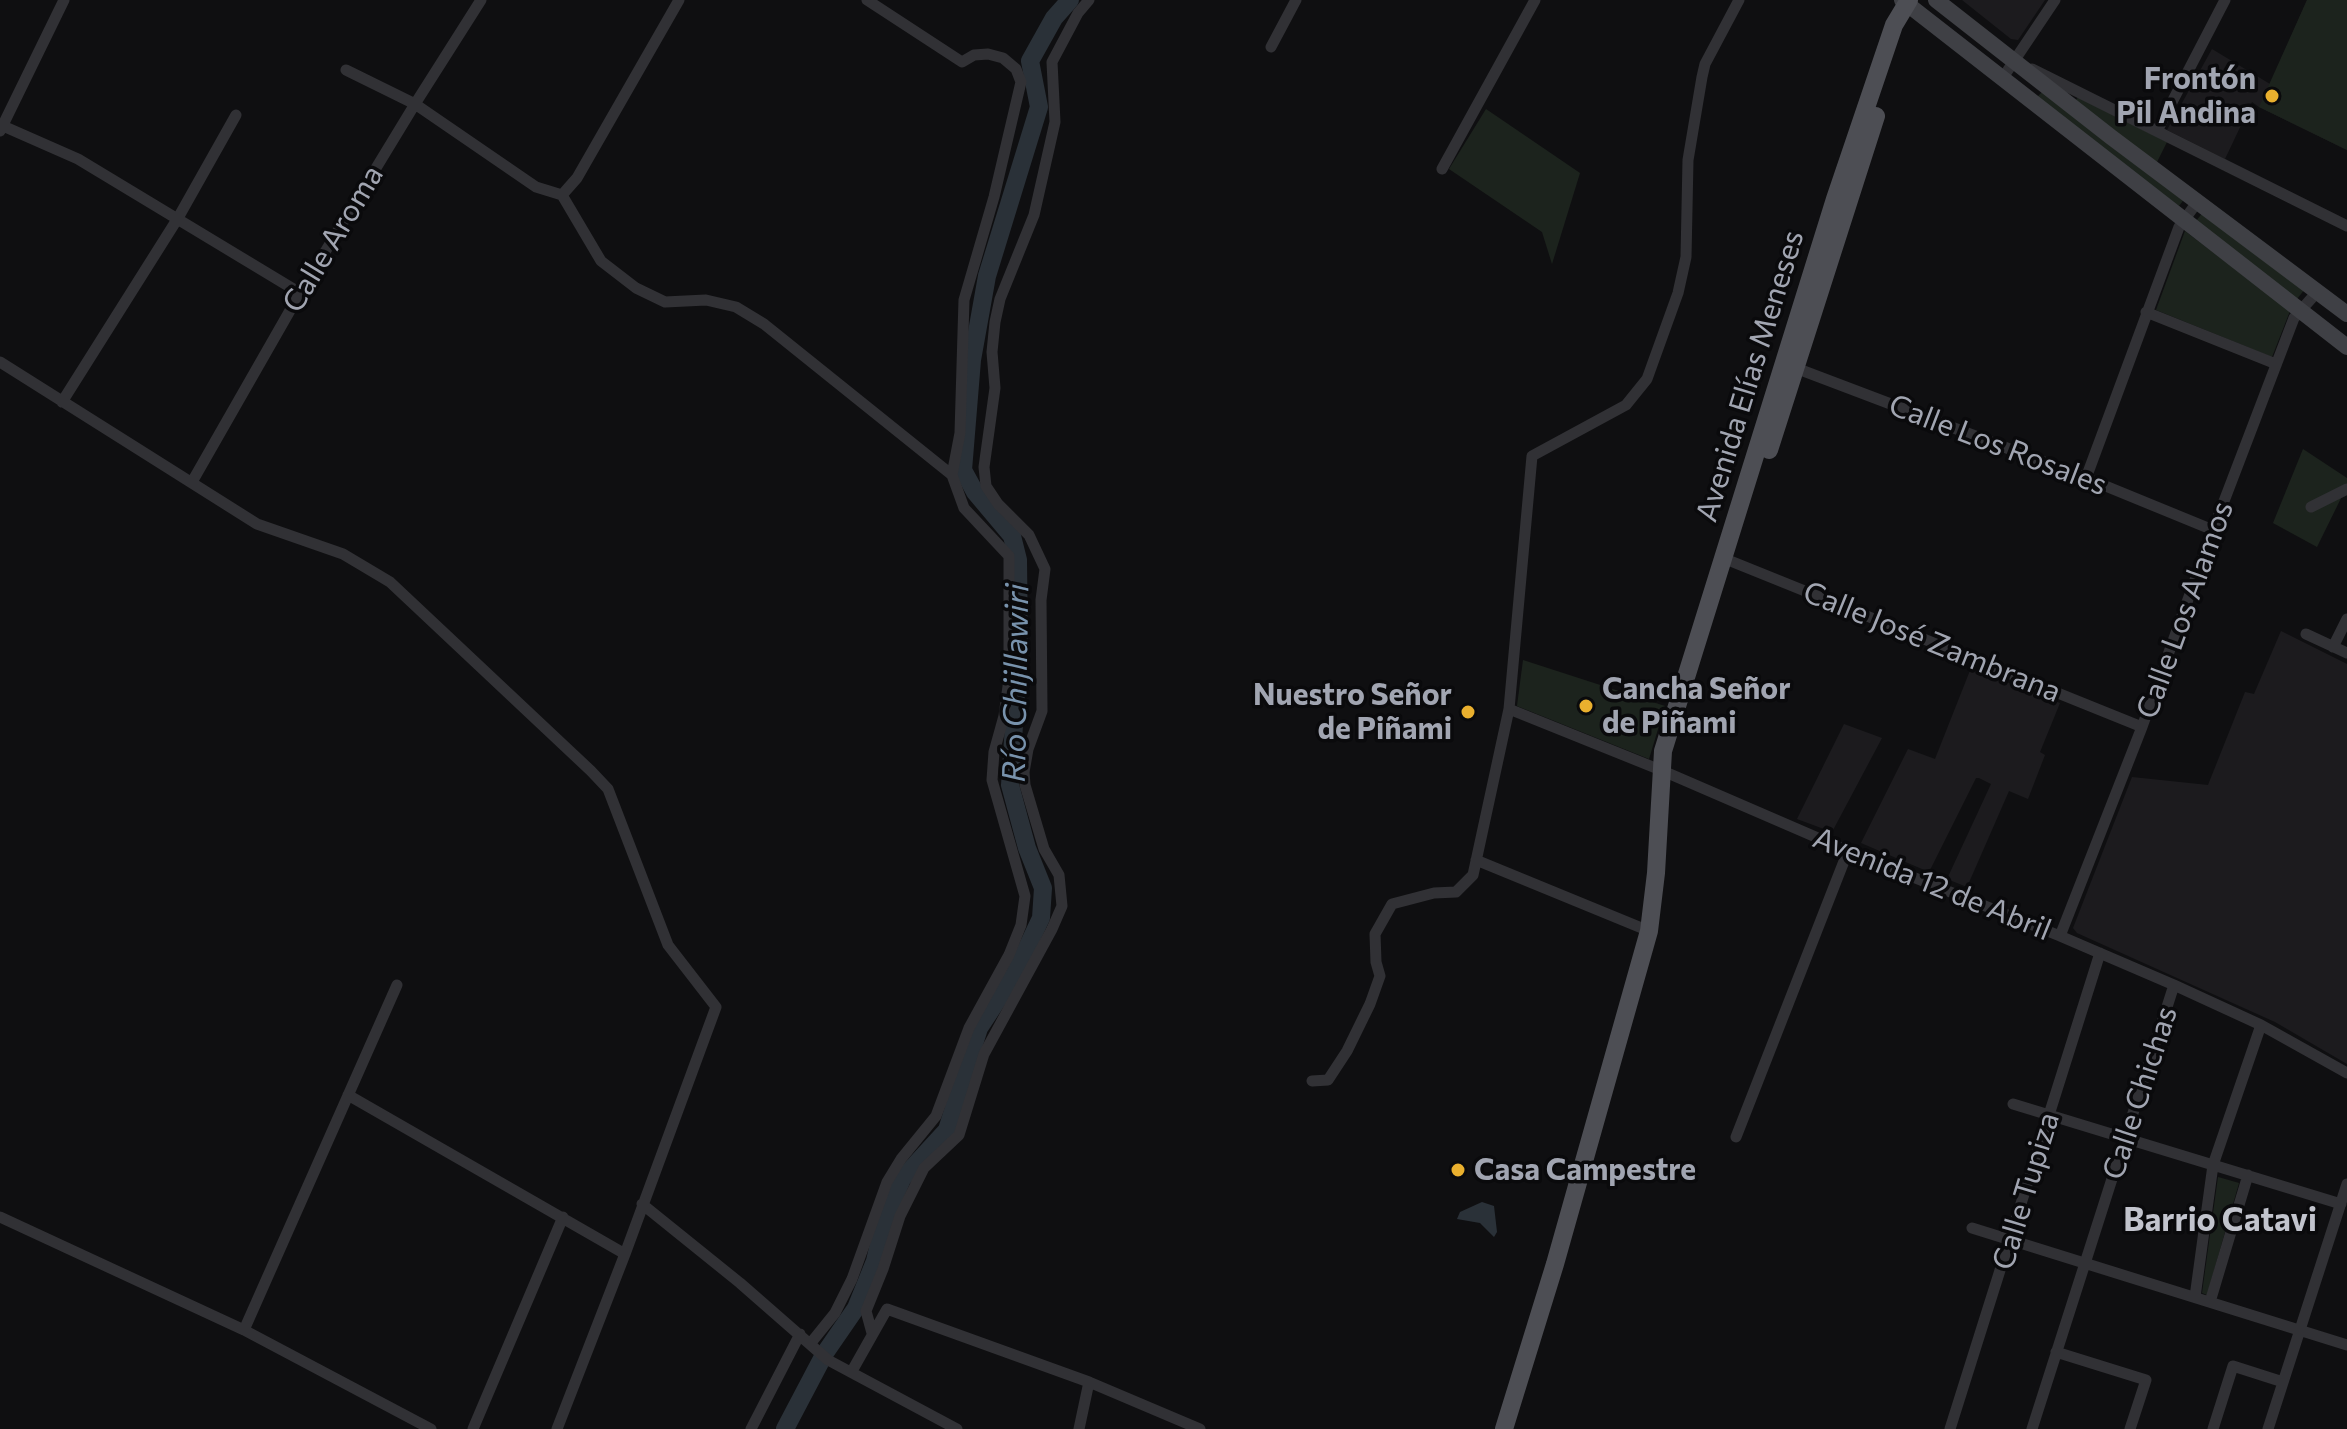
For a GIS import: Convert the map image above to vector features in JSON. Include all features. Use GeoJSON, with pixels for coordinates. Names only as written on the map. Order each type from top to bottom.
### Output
{"type":"FeatureCollection","features":[{"type":"Feature","properties":{"kind":"main road"},"geometry":{"type":"LineString","coordinates":[[1936,0],[2111,137],[2347,314]]}},
{"type":"Feature","properties":{"kind":"main road"},"geometry":{"type":"LineString","coordinates":[[1907,1],[2002,79],[2347,347]]}},
{"type":"Feature","properties":{"kind":"main road","name":"Avenida Elías Meneses"},"geometry":{"type":"LineString","coordinates":[[1504,1429],[1555,1264],[1649,931],[1663,771],[1672,757],[1727,560],[1788,365],[1905,29],[1907,1]]}},
{"type":"Feature","properties":{"kind":"street"},"geometry":{"type":"LineString","coordinates":[[64,0],[2,129],[78,159],[300,293]]}},
{"type":"Feature","properties":{"kind":"street","name":"Calle Aroma"},"geometry":{"type":"LineString","coordinates":[[192,482],[300,293],[481,0]]}},
{"type":"Feature","properties":{"kind":"street"},"geometry":{"type":"LineString","coordinates":[[562,195],[577,178],[679,0]]}},
{"type":"Feature","properties":{"kind":"street"},"geometry":{"type":"LineString","coordinates":[[814,1347],[852,1279],[887,1182],[901,1159],[936,1116],[969,1028],[1009,955],[1021,925],[1025,896],[992,780],[994,752],[1004,716],[1009,679],[1009,556],[964,508],[952,475],[960,433],[964,300],[994,197],[1021,82],[1016,69],[1003,58],[988,54],[974,55],[962,62],[867,0]]}},
{"type":"Feature","properties":{"kind":"street"},"geometry":{"type":"LineString","coordinates":[[872,1333],[866,1311],[900,1216],[924,1168],[959,1135],[984,1054],[1062,906],[1059,875],[1044,849],[1024,772],[1028,749],[1042,711],[1041,600],[1045,569],[1029,535],[998,504],[986,486],[984,467],[995,388],[992,352],[995,322],[1000,299],[1034,215],[1055,122],[1052,62],[1078,13],[1089,0]]}},
{"type":"Feature","properties":{"kind":"street"},"geometry":{"type":"LineString","coordinates":[[1271,47],[1296,0]]}},
{"type":"Feature","properties":{"kind":"street"},"geometry":{"type":"LineString","coordinates":[[1442,169],[1535,0]]}},
{"type":"Feature","properties":{"kind":"street"},"geometry":{"type":"LineString","coordinates":[[1312,1081],[1328,1080],[1347,1051],[1370,1004],[1380,976],[1375,934],[1392,904],[1434,893],[1456,892],[1473,875],[1509,709],[1532,456],[1626,405],[1647,379],[1678,293],[1686,257],[1688,160],[1705,64],[1739,0]]}},
{"type":"Feature","properties":{"kind":"street"},"geometry":{"type":"LineString","coordinates":[[2002,79],[2055,0]]}},
{"type":"Feature","properties":{"kind":"street"},"geometry":{"type":"LineString","coordinates":[[2157,131],[2225,0]]}},
{"type":"Feature","properties":{"kind":"street"},"geometry":{"type":"LineString","coordinates":[[2015,61],[2347,226]]}},
{"type":"Feature","properties":{"kind":"street"},"geometry":{"type":"LineString","coordinates":[[346,70],[415,104],[536,187],[562,195],[601,261],[636,288],[665,302],[706,300],[736,307],[764,324],[952,475]]}},
{"type":"Feature","properties":{"kind":"street"},"geometry":{"type":"LineString","coordinates":[[62,402],[178,218],[236,115]]}},
{"type":"Feature","properties":{"kind":"street"},"geometry":{"type":"LineString","coordinates":[[2086,478],[2183,219],[2198,201]]}},
{"type":"Feature","properties":{"kind":"street","name":"Calle Los Alamos"},"geometry":{"type":"LineString","coordinates":[[2060,936],[2142,727],[2294,318],[2318,291]]}},
{"type":"Feature","properties":{"kind":"street"},"geometry":{"type":"LineString","coordinates":[[2146,312],[2276,364]]}},
{"type":"Feature","properties":{"kind":"street"},"geometry":{"type":"LineString","coordinates":[[0,362],[257,524],[343,554],[390,582],[608,789],[668,945],[716,1007],[557,1429]]}},
{"type":"Feature","properties":{"kind":"street","name":"Calle Los Rosales"},"geometry":{"type":"LineString","coordinates":[[1788,365],[2086,478],[2213,530]]}},
{"type":"Feature","properties":{"kind":"street"},"geometry":{"type":"LineString","coordinates":[[2311,507],[2347,489]]}},
{"type":"Feature","properties":{"kind":"street","name":"Calle José Zambrana"},"geometry":{"type":"LineString","coordinates":[[1727,560],[2142,727]]}},
{"type":"Feature","properties":{"kind":"street"},"geometry":{"type":"LineString","coordinates":[[2333,647],[2347,619]]}},
{"type":"Feature","properties":{"kind":"street"},"geometry":{"type":"LineString","coordinates":[[2306,634],[2347,653]]}},
{"type":"Feature","properties":{"kind":"street","name":"Avenida 12 de Abril"},"geometry":{"type":"LineString","coordinates":[[1509,709],[2174,985],[2261,1025],[2347,1073]]}},
{"type":"Feature","properties":{"kind":"street"},"geometry":{"type":"LineString","coordinates":[[1736,1137],[1848,851]]}},
{"type":"Feature","properties":{"kind":"street"},"geometry":{"type":"LineString","coordinates":[[1476,860],[1649,931]]}},
{"type":"Feature","properties":{"kind":"street","name":"Calle Tupiza"},"geometry":{"type":"LineString","coordinates":[[1950,1429],[2100,953]]}},
{"type":"Feature","properties":{"kind":"street"},"geometry":{"type":"LineString","coordinates":[[244,1330],[397,985]]}},
{"type":"Feature","properties":{"kind":"street","name":"Calle Chichas"},"geometry":{"type":"LineString","coordinates":[[2032,1429],[2174,985]]}},
{"type":"Feature","properties":{"kind":"street"},"geometry":{"type":"LineString","coordinates":[[2195,1297],[2213,1165],[2261,1025]]}},
{"type":"Feature","properties":{"kind":"street"},"geometry":{"type":"LineString","coordinates":[[348,1095],[625,1254]]}},
{"type":"Feature","properties":{"kind":"street"},"geometry":{"type":"LineString","coordinates":[[2013,1104],[2341,1204]]}},
{"type":"Feature","properties":{"kind":"street"},"geometry":{"type":"LineString","coordinates":[[2210,1302],[2248,1175]]}},
{"type":"Feature","properties":{"kind":"street"},"geometry":{"type":"LineString","coordinates":[[2268,1429],[2347,1184]]}},
{"type":"Feature","properties":{"kind":"street"},"geometry":{"type":"LineString","coordinates":[[642,1204],[828,1360],[957,1429]]}},
{"type":"Feature","properties":{"kind":"street"},"geometry":{"type":"LineString","coordinates":[[0,1217],[244,1330],[431,1429]]}},
{"type":"Feature","properties":{"kind":"street"},"geometry":{"type":"LineString","coordinates":[[473,1429],[563,1217]]}},
{"type":"Feature","properties":{"kind":"street"},"geometry":{"type":"LineString","coordinates":[[1972,1228],[2347,1345]]}},
{"type":"Feature","properties":{"kind":"street"},"geometry":{"type":"LineString","coordinates":[[852,1371],[887,1309],[1089,1382],[1200,1429]]}},
{"type":"Feature","properties":{"kind":"street"},"geometry":{"type":"LineString","coordinates":[[751,1429],[800,1334]]}},
{"type":"Feature","properties":{"kind":"street"},"geometry":{"type":"LineString","coordinates":[[2056,1352],[2146,1380],[2130,1429]]}},
{"type":"Feature","properties":{"kind":"street"},"geometry":{"type":"LineString","coordinates":[[2213,1429],[2233,1366],[2283,1382]]}},
{"type":"Feature","properties":{"kind":"street"},"geometry":{"type":"LineString","coordinates":[[1079,1429],[1089,1382]]}},
{"type":"Feature","properties":{"kind":"shaded area"},"geometry":{"type":"Polygon","coordinates":[[[1962,0],[2045,0],[2018,40],[2011,39],[1962,0]]]}},
{"type":"Feature","properties":{"kind":"shaded area"},"geometry":{"type":"Polygon","coordinates":[[[2307,0],[2347,0],[2347,150],[2252,102],[2225,159],[2167,130],[2212,49],[2270,84],[2307,0]]]}},
{"type":"Feature","properties":{"kind":"shaded area"},"geometry":{"type":"Polygon","coordinates":[[[2307,0],[2347,0],[2347,150],[2259,107],[2307,0]]]}},
{"type":"Feature","properties":{"kind":"shaded area"},"geometry":{"type":"Polygon","coordinates":[[[2042,92],[2185,198],[2179,206],[2036,98],[2042,92]]]}},
{"type":"Feature","properties":{"kind":"shaded area"},"geometry":{"type":"Polygon","coordinates":[[[2078,97],[2167,142],[2156,164],[2074,103],[2078,97]]]}},
{"type":"Feature","properties":{"kind":"shaded area"},"geometry":{"type":"Polygon","coordinates":[[[1486,109],[1580,173],[1552,264],[1542,232],[1449,169],[1486,109]]]}},
{"type":"Feature","properties":{"kind":"shaded area"},"geometry":{"type":"Polygon","coordinates":[[[2204,211],[2305,289],[2297,299],[2196,221],[2204,211]]]}},
{"type":"Feature","properties":{"kind":"shaded area"},"geometry":{"type":"Polygon","coordinates":[[[2185,231],[2290,311],[2272,357],[2156,310],[2185,231]]]}},
{"type":"Feature","properties":{"kind":"shaded area"},"geometry":{"type":"Polygon","coordinates":[[[2303,449],[2347,478],[2347,486],[2317,547],[2273,523],[2303,449]]]}},
{"type":"Feature","properties":{"kind":"shaded area"},"geometry":{"type":"Polygon","coordinates":[[[2281,631],[2347,664],[2347,1064],[2275,1022],[2077,933],[2073,928],[2132,777],[2208,785],[2245,692],[2254,694],[2281,631]]]}},
{"type":"Feature","properties":{"kind":"shaded area"},"geometry":{"type":"Polygon","coordinates":[[[1523,660],[1665,706],[1649,759],[1517,706],[1523,660]]]}},
{"type":"Feature","properties":{"kind":"shaded area"},"geometry":{"type":"Polygon","coordinates":[[[1971,668],[2060,703],[2040,752],[2045,755],[2028,799],[2009,791],[1967,887],[1947,879],[1991,784],[1979,778],[1976,778],[1929,872],[1861,843],[1908,749],[1935,759],[1971,668]]]}},
{"type":"Feature","properties":{"kind":"shaded area"},"geometry":{"type":"Polygon","coordinates":[[[1844,724],[1882,738],[1832,832],[1797,819],[1844,724]]]}},
{"type":"Feature","properties":{"kind":"shaded area"},"geometry":{"type":"Polygon","coordinates":[[[2218,1177],[2239,1183],[2207,1295],[2202,1293],[2218,1177]]]}},
{"type":"Feature","properties":{"kind":"shaded area"},"geometry":{"type":"Polygon","coordinates":[[[1482,1202],[1494,1206],[1497,1232],[1494,1237],[1480,1223],[1457,1219],[1460,1212],[1482,1202]]]}},
{"type":"Feature","properties":{"kind":"waterway","name":"Río Chijllawiri"},"geometry":{"type":"LineString","coordinates":[[785,1429],[825,1353],[856,1308],[875,1261],[884,1222],[902,1179],[947,1130],[979,1028],[1014,975],[1041,918],[1043,888],[1027,848],[1010,785],[1019,650],[1018,560],[1012,536],[975,492],[963,470],[972,360],[987,276],[1039,107],[1030,61],[1054,18],[1070,0]]}},
{"type":"Feature","properties":{"kind":"place","name":"Frontón Pil Andina"},"geometry":{"type":"Point","coordinates":[2272,96]}},
{"type":"Feature","properties":{"kind":"place","name":"Cancha Señor de Piñami"},"geometry":{"type":"Point","coordinates":[1586,706]}},
{"type":"Feature","properties":{"kind":"place","name":"Nuestro Señor de Piñami"},"geometry":{"type":"Point","coordinates":[1468,712]}},
{"type":"Feature","properties":{"kind":"place","name":"Casa Campestre"},"geometry":{"type":"Point","coordinates":[1458,1170]}},
{"type":"Feature","properties":{"kind":"district","name":"Barrio Catavi"},"geometry":{"type":"Point","coordinates":[2220,1220]}}]}
